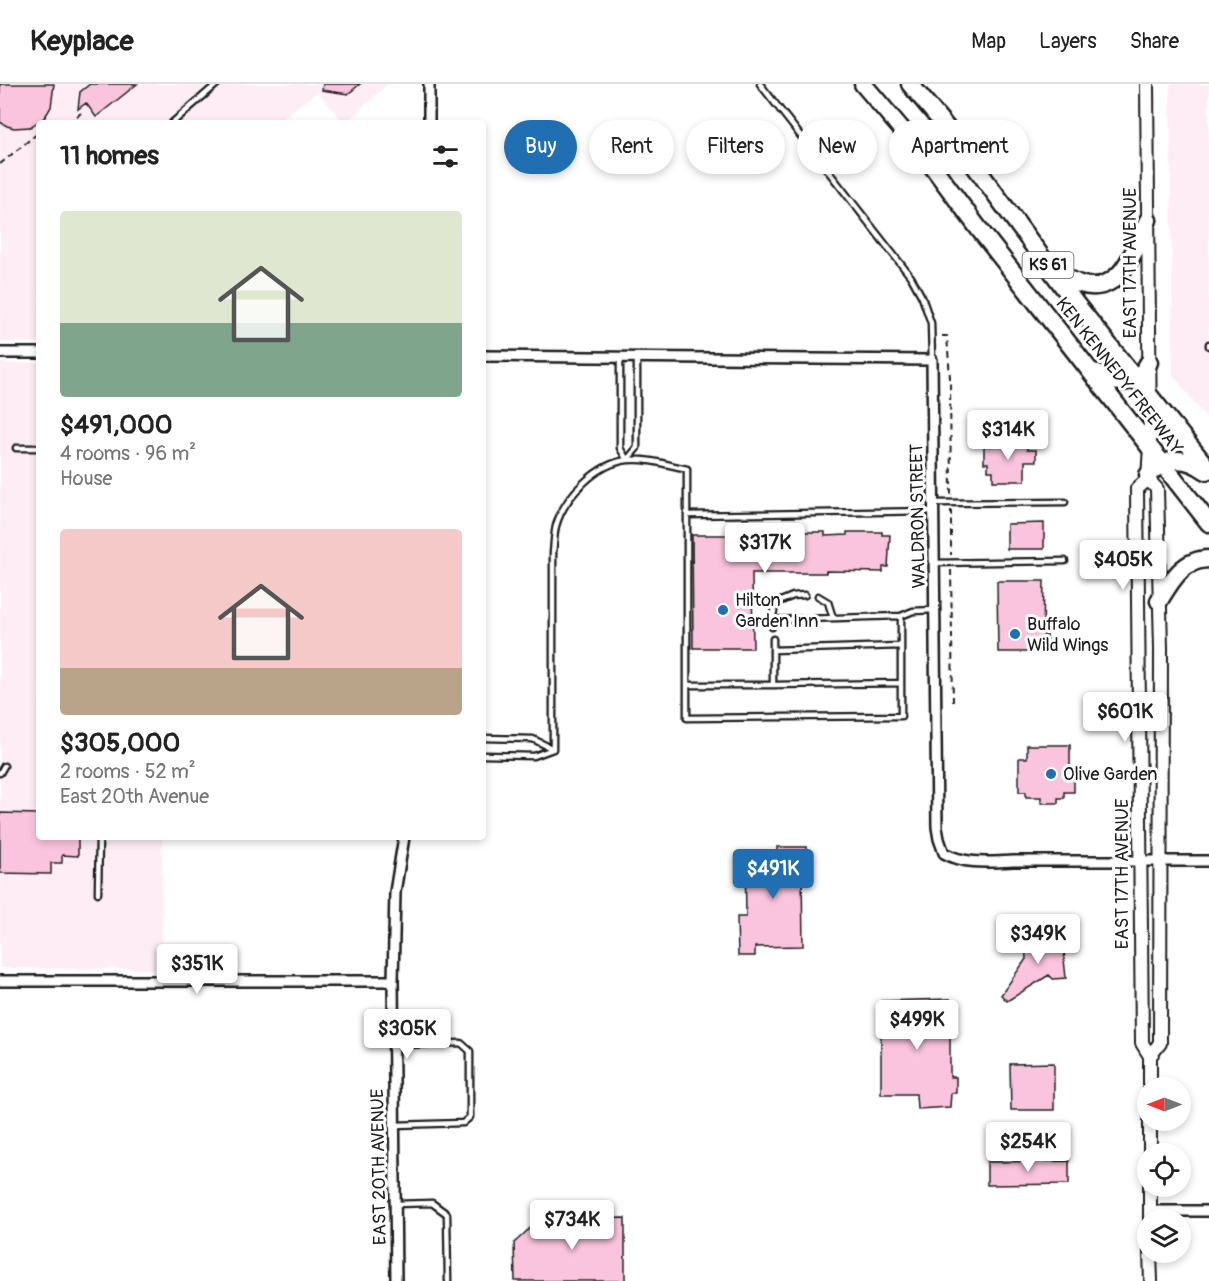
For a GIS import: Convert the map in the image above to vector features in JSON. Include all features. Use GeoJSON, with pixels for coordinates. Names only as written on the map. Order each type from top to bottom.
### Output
{"type":"FeatureCollection","features":[{"type":"Feature","properties":{"kind":"highway","name":"KEN KENNEDY FREEWAY"},"geometry":{"type":"LineString","coordinates":[[863,84],[927,159],[1209,523]]}},
{"type":"Feature","properties":{"kind":"highway","name":"KEN KENNEDY FREEWAY"},"geometry":{"type":"LineString","coordinates":[[910,84],[950,132],[1076,304],[1209,472]]}},
{"type":"Feature","properties":{"kind":"highway"},"geometry":{"type":"LineString","coordinates":[[1052,270],[1082,285],[1099,286],[1113,280],[1129,263],[1148,220]]}},
{"type":"Feature","properties":{"kind":"highway"},"geometry":{"type":"LineString","coordinates":[[1089,368],[1117,382],[1136,379],[1149,362]]}},
{"type":"Feature","properties":{"kind":"highway"},"geometry":{"type":"LineString","coordinates":[[1148,477],[1163,462],[1176,460],[1189,462],[1209,472]]}},
{"type":"Feature","properties":{"kind":"highway"},"geometry":{"type":"LineString","coordinates":[[1159,601],[1178,572],[1188,563],[1209,559]]}},
{"type":"Feature","properties":{"kind":"street"},"geometry":{"type":"LineString","coordinates":[[429,84],[429,120]]}},
{"type":"Feature","properties":{"kind":"street","name":"EAST 17TH AVENUE"},"geometry":{"type":"LineString","coordinates":[[1147,84],[1150,446],[1148,477],[1137,489],[1142,1043],[1150,1056],[1150,1077]]}},
{"type":"Feature","properties":{"kind":"street"},"geometry":{"type":"LineString","coordinates":[[0,353],[36,353]]}},
{"type":"Feature","properties":{"kind":"street"},"geometry":{"type":"LineString","coordinates":[[486,357],[932,360]]}},
{"type":"Feature","properties":{"kind":"street","name":"WALDRON STREET"},"geometry":{"type":"LineString","coordinates":[[932,360],[937,827],[944,853],[964,861],[983,862],[1209,861]]}},
{"type":"Feature","properties":{"kind":"street","name":"EAST 17TH AVENUE"},"geometry":{"type":"LineString","coordinates":[[1148,477],[1157,489],[1161,660],[1160,1043],[1150,1056]]}},
{"type":"Feature","properties":{"kind":"street","name":"EAST 20TH AVENUE"},"geometry":{"type":"LineString","coordinates":[[396,1281],[393,981],[395,892],[404,840]]}},
{"type":"Feature","properties":{"kind":"street"},"geometry":{"type":"LineString","coordinates":[[0,981],[393,981]]}},
{"type":"Feature","properties":{"kind":"street"},"geometry":{"type":"LineString","coordinates":[[1191,1212],[1209,1211]]}},
{"type":"Feature","properties":{"kind":"street"},"geometry":{"type":"LineString","coordinates":[[1150,1263],[1150,1281]]}},
{"type":"Feature","properties":{"kind":"lane"},"geometry":{"type":"LineString","coordinates":[[175,120],[217,84]]}},
{"type":"Feature","properties":{"kind":"lane"},"geometry":{"type":"LineString","coordinates":[[760,84],[911,277],[922,297],[931,323],[932,360]]}},
{"type":"Feature","properties":{"kind":"lane"},"geometry":{"type":"LineString","coordinates":[[620,357],[620,448],[627,460]]}},
{"type":"Feature","properties":{"kind":"lane"},"geometry":{"type":"LineString","coordinates":[[627,460],[637,448],[637,358]]}},
{"type":"Feature","properties":{"kind":"lane"},"geometry":{"type":"LineString","coordinates":[[16,448],[36,448]]}},
{"type":"Feature","properties":{"kind":"lane"},"geometry":{"type":"LineString","coordinates":[[553,749],[553,553],[556,525],[569,500],[586,479],[607,467],[627,460],[654,462],[687,469],[687,718],[901,716],[901,616]]}},
{"type":"Feature","properties":{"kind":"lane"},"geometry":{"type":"LineString","coordinates":[[687,515],[935,507],[951,502],[1065,502]]}},
{"type":"Feature","properties":{"kind":"lane"},"geometry":{"type":"LineString","coordinates":[[935,563],[1065,561]]}},
{"type":"Feature","properties":{"kind":"lane"},"geometry":{"type":"LineString","coordinates":[[772,627],[776,603],[793,596],[805,595]]}},
{"type":"Feature","properties":{"kind":"lane"},"geometry":{"type":"LineString","coordinates":[[818,596],[828,602],[833,618]]}},
{"type":"Feature","properties":{"kind":"lane"},"geometry":{"type":"LineString","coordinates":[[772,620],[901,616],[913,611],[936,610]]}},
{"type":"Feature","properties":{"kind":"lane"},"geometry":{"type":"LineString","coordinates":[[773,639],[773,685]]}},
{"type":"Feature","properties":{"kind":"lane"},"geometry":{"type":"LineString","coordinates":[[773,650],[901,646]]}},
{"type":"Feature","properties":{"kind":"lane"},"geometry":{"type":"LineString","coordinates":[[687,685],[901,683]]}},
{"type":"Feature","properties":{"kind":"lane"},"geometry":{"type":"LineString","coordinates":[[486,738],[533,739],[553,749]]}},
{"type":"Feature","properties":{"kind":"lane"},"geometry":{"type":"LineString","coordinates":[[486,755],[534,756],[553,749]]}},
{"type":"Feature","properties":{"kind":"lane"},"geometry":{"type":"LineString","coordinates":[[0,773],[4,766]]}},
{"type":"Feature","properties":{"kind":"lane"},"geometry":{"type":"LineString","coordinates":[[98,893],[99,840]]}},
{"type":"Feature","properties":{"kind":"lane"},"geometry":{"type":"LineString","coordinates":[[394,1045],[461,1043],[470,1051],[470,1117],[463,1123],[395,1125]]}},
{"type":"Feature","properties":{"kind":"lane"},"geometry":{"type":"LineString","coordinates":[[396,1204],[432,1203],[447,1214],[448,1281]]}},
{"type":"Feature","properties":{"kind":"path"},"geometry":{"type":"LineString","coordinates":[[73,120],[81,113]]}},
{"type":"Feature","properties":{"kind":"path"},"geometry":{"type":"LineString","coordinates":[[0,164],[36,135]]}},
{"type":"Feature","properties":{"kind":"path"},"geometry":{"type":"LineString","coordinates":[[942,336],[947,336],[950,378],[953,702]]}},
{"type":"Feature","properties":{"kind":"shaded area"},"geometry":{"type":"Polygon","coordinates":[[[0,84],[388,84],[348,120],[342,120],[317,92],[280,120],[36,120],[36,342],[0,342],[0,84]]]}},
{"type":"Feature","properties":{"kind":"shaded area"},"geometry":{"type":"Polygon","coordinates":[[[1170,84],[1209,84],[1209,421],[1173,375],[1170,84]]]}},
{"type":"Feature","properties":{"kind":"shaded area"},"geometry":{"type":"Polygon","coordinates":[[[0,363],[36,363],[36,840],[162,840],[161,969],[0,968],[0,363]]]}},
{"type":"Feature","properties":{"kind":"building"},"geometry":{"type":"Polygon","coordinates":[[[0,84],[54,84],[51,107],[45,117],[36,120],[36,123],[30,127],[14,128],[0,122],[0,84]]]}},
{"type":"Feature","properties":{"kind":"building"},"geometry":{"type":"Polygon","coordinates":[[[90,84],[137,84],[96,117],[86,103],[78,109],[80,92],[90,84]]]}},
{"type":"Feature","properties":{"kind":"building"},"geometry":{"type":"Polygon","coordinates":[[[323,84],[360,84],[348,94],[322,90],[323,84]]]}},
{"type":"Feature","properties":{"kind":"building"},"geometry":{"type":"Polygon","coordinates":[[[1004,441],[1019,441],[1019,445],[1027,445],[1027,450],[1036,450],[1036,461],[1025,461],[1025,481],[993,481],[993,471],[988,471],[988,463],[984,463],[984,446],[994,446],[994,443],[1004,443],[1004,441]]]}},
{"type":"Feature","properties":{"kind":"building"},"geometry":{"type":"Polygon","coordinates":[[[1044,523],[1044,549],[1007,549],[1007,524],[1044,523]]]}},
{"type":"Feature","properties":{"kind":"building","name":"Hilton Garden Inn"},"geometry":{"type":"Polygon","coordinates":[[[757,532],[825,532],[825,536],[847,535],[847,532],[882,532],[882,535],[890,535],[888,567],[883,567],[883,572],[752,573],[753,648],[693,648],[692,535],[757,535],[757,532]]]}},
{"type":"Feature","properties":{"kind":"building"},"geometry":{"type":"Polygon","coordinates":[[[997,581],[1044,581],[1043,635],[1047,635],[1047,652],[998,652],[997,581]]]}},
{"type":"Feature","properties":{"kind":"building","name":"Olive Garden"},"geometry":{"type":"Polygon","coordinates":[[[1027,745],[1070,745],[1070,768],[1083,768],[1083,779],[1074,779],[1074,792],[1064,792],[1064,798],[1058,798],[1058,803],[1041,803],[1041,797],[1026,797],[1026,792],[1019,792],[1019,758],[1027,758],[1027,745]]]}},
{"type":"Feature","properties":{"kind":"building"},"geometry":{"type":"Polygon","coordinates":[[[0,813],[36,814],[36,840],[78,840],[78,856],[62,855],[62,863],[51,863],[51,874],[0,873],[0,813]]]}},
{"type":"Feature","properties":{"kind":"building"},"geometry":{"type":"Polygon","coordinates":[[[777,847],[806,847],[807,873],[802,873],[803,946],[755,947],[755,956],[738,956],[737,917],[746,917],[745,852],[777,852],[777,847]]]}},
{"type":"Feature","properties":{"kind":"building"},"geometry":{"type":"Polygon","coordinates":[[[1025,937],[1045,940],[1066,938],[1064,959],[1066,978],[1053,979],[1049,975],[1007,1001],[1001,995],[1026,959],[1025,937]]]}},
{"type":"Feature","properties":{"kind":"building"},"geometry":{"type":"Polygon","coordinates":[[[950,999],[950,1077],[956,1077],[956,1093],[951,1093],[950,1107],[917,1109],[916,1094],[881,1094],[881,1001],[950,999]]]}},
{"type":"Feature","properties":{"kind":"building"},"geometry":{"type":"Polygon","coordinates":[[[1054,1063],[1054,1110],[1011,1110],[1010,1064],[1054,1063]]]}},
{"type":"Feature","properties":{"kind":"building"},"geometry":{"type":"Polygon","coordinates":[[[1069,1161],[1069,1184],[987,1185],[987,1162],[1069,1161]]]}},
{"type":"Feature","properties":{"kind":"building"},"geometry":{"type":"Polygon","coordinates":[[[625,1218],[625,1281],[515,1281],[514,1243],[540,1219],[625,1218]]]}},
{"type":"Feature","properties":{"kind":"place","name":"Hilton Garden Inn"},"geometry":{"type":"Point","coordinates":[723,610]}},
{"type":"Feature","properties":{"kind":"place","name":"Buffalo Wild Wings"},"geometry":{"type":"Point","coordinates":[1015,634]}},
{"type":"Feature","properties":{"kind":"place","name":"Olive Garden"},"geometry":{"type":"Point","coordinates":[1051,774]}}]}
